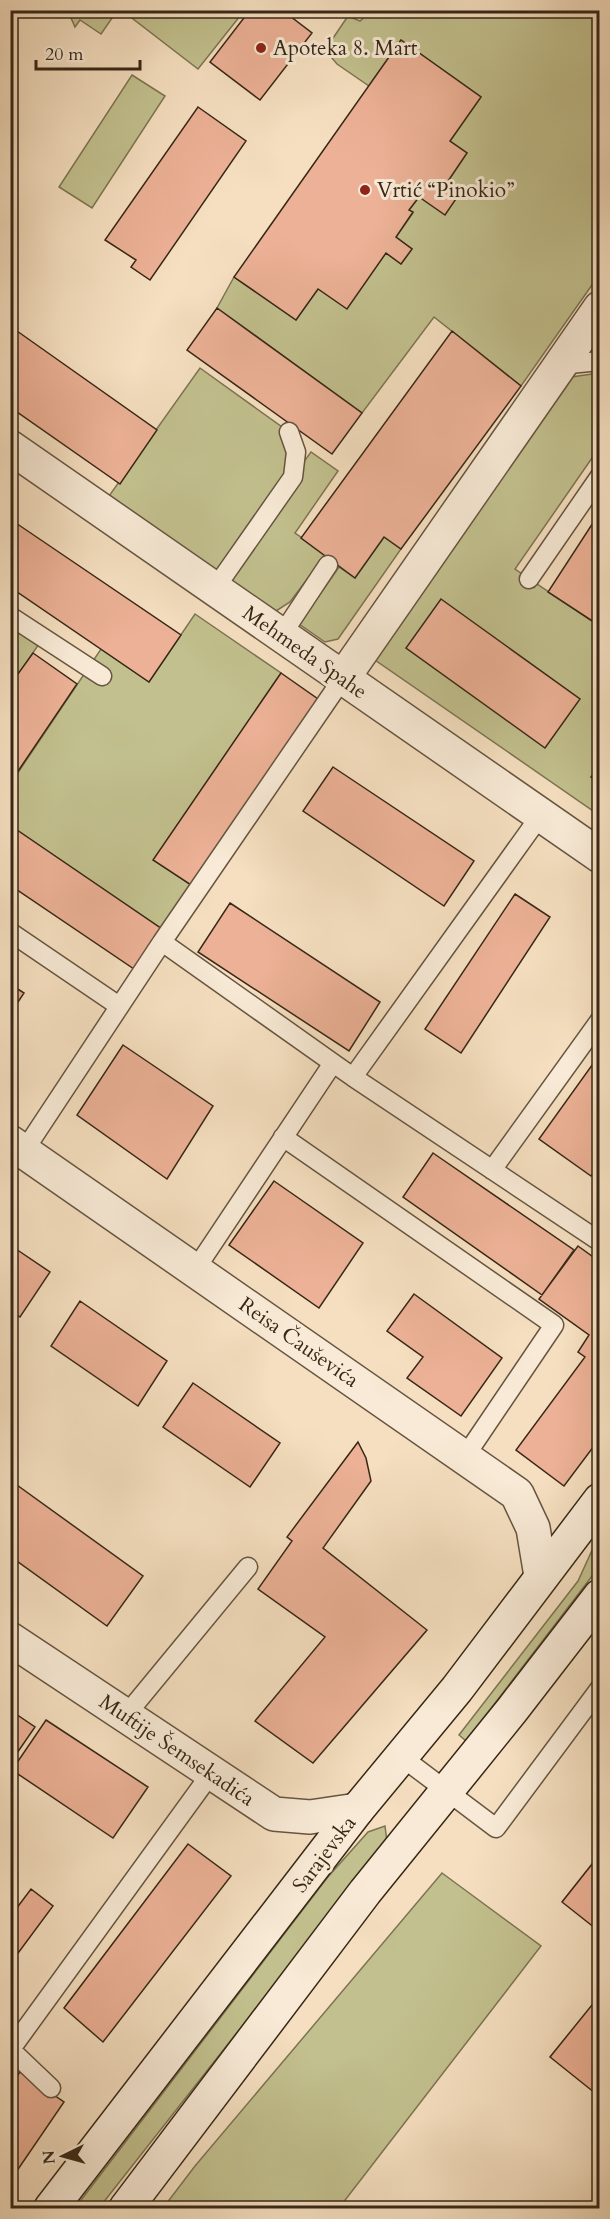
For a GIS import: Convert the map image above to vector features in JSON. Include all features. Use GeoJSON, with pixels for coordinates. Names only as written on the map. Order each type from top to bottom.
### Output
{"type":"FeatureCollection","features":[{"type":"Feature","properties":{"kind":"street"},"geometry":{"type":"LineString","coordinates":[[343,678],[600,308]]}},
{"type":"Feature","properties":{"kind":"street","name":"Mehmeda Spahe"},"geometry":{"type":"LineString","coordinates":[[10,447],[600,856]]}},
{"type":"Feature","properties":{"kind":"street","name":"Reisa Čauševića"},"geometry":{"type":"LineString","coordinates":[[17,1146],[517,1494],[533,1528],[541,1576]]}},
{"type":"Feature","properties":{"kind":"street","name":"Sarajevska"},"geometry":{"type":"LineString","coordinates":[[51,2208],[357,1810],[403,1758],[600,1500]]}},
{"type":"Feature","properties":{"kind":"street"},"geometry":{"type":"LineString","coordinates":[[126,2208],[365,1892],[600,1596]]}},
{"type":"Feature","properties":{"kind":"street","name":"Muftije Šemsekadića"},"geometry":{"type":"LineString","coordinates":[[10,1639],[274,1814],[310,1817],[357,1810]]}},
{"type":"Feature","properties":{"kind":"lane"},"geometry":{"type":"LineString","coordinates":[[559,365],[600,361]]}},
{"type":"Feature","properties":{"kind":"lane"},"geometry":{"type":"LineString","coordinates":[[209,586],[223,577],[293,477],[296,452],[290,432]]}},
{"type":"Feature","properties":{"kind":"lane"},"geometry":{"type":"LineString","coordinates":[[529,579],[600,476]]}},
{"type":"Feature","properties":{"kind":"lane"},"geometry":{"type":"LineString","coordinates":[[281,636],[328,565]]}},
{"type":"Feature","properties":{"kind":"lane"},"geometry":{"type":"LineString","coordinates":[[10,616],[102,676]]}},
{"type":"Feature","properties":{"kind":"lane"},"geometry":{"type":"LineString","coordinates":[[17,1146],[119,1006],[343,678]]}},
{"type":"Feature","properties":{"kind":"lane"},"geometry":{"type":"LineString","coordinates":[[353,1077],[540,816]]}},
{"type":"Feature","properties":{"kind":"lane"},"geometry":{"type":"LineString","coordinates":[[10,932],[119,1006]]}},
{"type":"Feature","properties":{"kind":"lane"},"geometry":{"type":"LineString","coordinates":[[162,942],[353,1077],[492,1170],[596,1239],[600,1235]]}},
{"type":"Feature","properties":{"kind":"lane"},"geometry":{"type":"LineString","coordinates":[[492,1170],[600,1020]]}},
{"type":"Feature","properties":{"kind":"lane"},"geometry":{"type":"LineString","coordinates":[[195,1270],[333,1063]]}},
{"type":"Feature","properties":{"kind":"lane"},"geometry":{"type":"LineString","coordinates":[[283,1137],[554,1325],[465,1458]]}},
{"type":"Feature","properties":{"kind":"lane"},"geometry":{"type":"LineString","coordinates":[[126,1715],[248,1567]]}},
{"type":"Feature","properties":{"kind":"lane"},"geometry":{"type":"LineString","coordinates":[[403,1758],[496,1828],[600,1688]]}},
{"type":"Feature","properties":{"kind":"lane"},"geometry":{"type":"LineString","coordinates":[[51,2088],[11,2049],[212,1772]]}},
{"type":"Feature","properties":{"kind":"shaded area"},"geometry":{"type":"Polygon","coordinates":[[[68,10],[117,11],[101,34],[80,20],[75,27],[68,10]]]}},
{"type":"Feature","properties":{"kind":"shaded area"},"geometry":{"type":"Polygon","coordinates":[[[131,10],[244,11],[198,69],[128,15],[131,10]]]}},
{"type":"Feature","properties":{"kind":"shaded area"},"geometry":{"type":"Polygon","coordinates":[[[372,10],[599,11],[599,275],[521,386],[434,317],[362,413],[217,308],[234,277],[296,320],[318,289],[386,253],[401,264],[412,249],[396,237],[413,213],[409,210],[419,197],[460,193],[446,184],[467,153],[450,141],[481,97],[401,40],[369,86],[337,64],[325,50],[348,16],[360,21],[372,10]]]}},
{"type":"Feature","properties":{"kind":"shaded area"},"geometry":{"type":"Polygon","coordinates":[[[132,75],[165,96],[92,208],[59,187],[132,75]]]}},
{"type":"Feature","properties":{"kind":"shaded area"},"geometry":{"type":"Polygon","coordinates":[[[200,368],[289,432],[294,475],[311,452],[338,471],[295,533],[326,554],[290,602],[276,611],[223,577],[109,496],[200,368]]]}},
{"type":"Feature","properties":{"kind":"shaded area"},"geometry":{"type":"Polygon","coordinates":[[[599,373],[599,448],[515,569],[599,626],[599,815],[375,660],[571,377],[599,373]]]}},
{"type":"Feature","properties":{"kind":"shaded area"},"geometry":{"type":"Polygon","coordinates":[[[384,537],[401,549],[338,639],[325,642],[299,624],[339,567],[355,578],[384,537]]]}},
{"type":"Feature","properties":{"kind":"shaded area"},"geometry":{"type":"Polygon","coordinates":[[[195,614],[281,673],[154,859],[191,885],[162,929],[17,830],[11,840],[11,783],[101,649],[149,682],[195,614]]]}},
{"type":"Feature","properties":{"kind":"shaded area"},"geometry":{"type":"Polygon","coordinates":[[[11,624],[39,644],[11,685],[11,624]]]}},
{"type":"Feature","properties":{"kind":"shaded area"},"geometry":{"type":"Polygon","coordinates":[[[599,1535],[599,1567],[466,1741],[459,1735],[578,1581],[599,1535]]]}},
{"type":"Feature","properties":{"kind":"shaded area"},"geometry":{"type":"Polygon","coordinates":[[[385,1826],[387,1842],[99,2208],[75,2208],[327,1878],[368,1832],[385,1826]]]}},
{"type":"Feature","properties":{"kind":"shaded area"},"geometry":{"type":"Polygon","coordinates":[[[442,1873],[541,1946],[339,2208],[163,2208],[195,2166],[442,1873]]]}},
{"type":"Feature","properties":{"kind":"building","name":"Apoteka 8. Mart"},"geometry":{"type":"Polygon","coordinates":[[[250,10],[282,10],[312,33],[260,100],[210,62],[250,10]]]}},
{"type":"Feature","properties":{"kind":"building","name":"Vrtić “Pinokio”"},"geometry":{"type":"Polygon","coordinates":[[[401,40],[481,97],[450,141],[467,153],[446,184],[460,193],[445,215],[419,197],[409,210],[413,212],[396,237],[412,249],[401,264],[386,253],[347,309],[318,289],[296,320],[234,277],[401,40]]]}},
{"type":"Feature","properties":{"kind":"building"},"geometry":{"type":"Polygon","coordinates":[[[198,107],[246,141],[150,280],[131,267],[136,260],[105,240],[198,107]]]}},
{"type":"Feature","properties":{"kind":"building"},"geometry":{"type":"Polygon","coordinates":[[[217,308],[362,413],[332,454],[187,350],[217,308]]]}},
{"type":"Feature","properties":{"kind":"building"},"geometry":{"type":"Polygon","coordinates":[[[17,331],[157,430],[120,484],[10,407],[10,341],[17,331]]]}},
{"type":"Feature","properties":{"kind":"building"},"geometry":{"type":"Polygon","coordinates":[[[452,331],[521,386],[401,549],[384,537],[355,578],[301,538],[452,331]]]}},
{"type":"Feature","properties":{"kind":"building"},"geometry":{"type":"Polygon","coordinates":[[[600,512],[600,626],[548,592],[600,512]]]}},
{"type":"Feature","properties":{"kind":"building"},"geometry":{"type":"Polygon","coordinates":[[[10,519],[181,635],[149,682],[10,587],[10,519]]]}},
{"type":"Feature","properties":{"kind":"building"},"geometry":{"type":"Polygon","coordinates":[[[441,599],[580,699],[545,748],[406,648],[441,599]]]}},
{"type":"Feature","properties":{"kind":"building"},"geometry":{"type":"Polygon","coordinates":[[[33,653],[77,684],[10,783],[10,685],[33,653]]]}},
{"type":"Feature","properties":{"kind":"building"},"geometry":{"type":"Polygon","coordinates":[[[281,673],[318,699],[191,885],[153,860],[281,673]]]}},
{"type":"Feature","properties":{"kind":"building"},"geometry":{"type":"Polygon","coordinates":[[[600,765],[600,783],[591,777],[600,765]]]}},
{"type":"Feature","properties":{"kind":"building"},"geometry":{"type":"Polygon","coordinates":[[[333,767],[474,861],[444,906],[303,811],[333,767]]]}},
{"type":"Feature","properties":{"kind":"building"},"geometry":{"type":"Polygon","coordinates":[[[17,830],[162,929],[134,969],[10,885],[10,840],[17,830]]]}},
{"type":"Feature","properties":{"kind":"building"},"geometry":{"type":"Polygon","coordinates":[[[515,894],[550,917],[461,1053],[425,1029],[515,894]]]}},
{"type":"Feature","properties":{"kind":"building"},"geometry":{"type":"Polygon","coordinates":[[[230,903],[380,1002],[349,1051],[198,952],[230,903]]]}},
{"type":"Feature","properties":{"kind":"building"},"geometry":{"type":"Polygon","coordinates":[[[10,984],[24,993],[10,1014],[10,984]]]}},
{"type":"Feature","properties":{"kind":"building"},"geometry":{"type":"Polygon","coordinates":[[[123,1045],[213,1106],[167,1179],[77,1115],[123,1045]]]}},
{"type":"Feature","properties":{"kind":"building"},"geometry":{"type":"Polygon","coordinates":[[[600,1054],[600,1164],[591,1176],[539,1139],[600,1054]]]}},
{"type":"Feature","properties":{"kind":"building"},"geometry":{"type":"Polygon","coordinates":[[[433,1153],[574,1250],[542,1295],[403,1197],[433,1153]]]}},
{"type":"Feature","properties":{"kind":"building"},"geometry":{"type":"Polygon","coordinates":[[[274,1181],[363,1243],[319,1308],[229,1245],[274,1181]]]}},
{"type":"Feature","properties":{"kind":"building"},"geometry":{"type":"Polygon","coordinates":[[[10,1245],[50,1272],[20,1317],[10,1310],[10,1245]]]}},
{"type":"Feature","properties":{"kind":"building"},"geometry":{"type":"Polygon","coordinates":[[[578,1246],[600,1262],[600,1438],[564,1486],[516,1450],[585,1357],[578,1352],[589,1335],[539,1299],[578,1246]]]}},
{"type":"Feature","properties":{"kind":"building"},"geometry":{"type":"Polygon","coordinates":[[[414,1294],[502,1358],[461,1416],[407,1378],[423,1357],[387,1331],[414,1294]]]}},
{"type":"Feature","properties":{"kind":"building"},"geometry":{"type":"Polygon","coordinates":[[[80,1301],[167,1361],[138,1406],[51,1346],[80,1301]]]}},
{"type":"Feature","properties":{"kind":"building"},"geometry":{"type":"Polygon","coordinates":[[[193,1383],[280,1443],[250,1487],[163,1427],[193,1383]]]}},
{"type":"Feature","properties":{"kind":"building"},"geometry":{"type":"Polygon","coordinates":[[[358,1442],[366,1458],[371,1481],[323,1548],[427,1630],[313,1763],[255,1721],[325,1637],[258,1589],[292,1541],[287,1537],[358,1442]]]}},
{"type":"Feature","properties":{"kind":"building"},"geometry":{"type":"Polygon","coordinates":[[[10,1480],[143,1576],[107,1626],[10,1556],[10,1480]]]}},
{"type":"Feature","properties":{"kind":"building"},"geometry":{"type":"Polygon","coordinates":[[[10,1710],[35,1727],[15,1756],[10,1753],[10,1710]]]}},
{"type":"Feature","properties":{"kind":"building"},"geometry":{"type":"Polygon","coordinates":[[[46,1720],[148,1787],[113,1838],[12,1770],[46,1720]]]}},
{"type":"Feature","properties":{"kind":"building"},"geometry":{"type":"Polygon","coordinates":[[[188,1844],[231,1876],[103,2042],[64,2008],[188,1844]]]}},
{"type":"Feature","properties":{"kind":"building"},"geometry":{"type":"Polygon","coordinates":[[[600,1854],[600,1932],[562,1902],[600,1854]]]}},
{"type":"Feature","properties":{"kind":"building"},"geometry":{"type":"Polygon","coordinates":[[[31,1889],[53,1906],[10,1964],[10,1917],[31,1889]]]}},
{"type":"Feature","properties":{"kind":"building"},"geometry":{"type":"Polygon","coordinates":[[[600,1995],[600,2097],[550,2057],[600,1995]]]}},
{"type":"Feature","properties":{"kind":"building"},"geometry":{"type":"Polygon","coordinates":[[[20,2072],[64,2102],[10,2181],[10,2085],[20,2072]]]}},
{"type":"Feature","properties":{"kind":"place","name":"Apoteka 8. Mart"},"geometry":{"type":"Point","coordinates":[261,48]}},
{"type":"Feature","properties":{"kind":"place","name":"Vrtić “Pinokio”"},"geometry":{"type":"Point","coordinates":[365,190]}}]}
